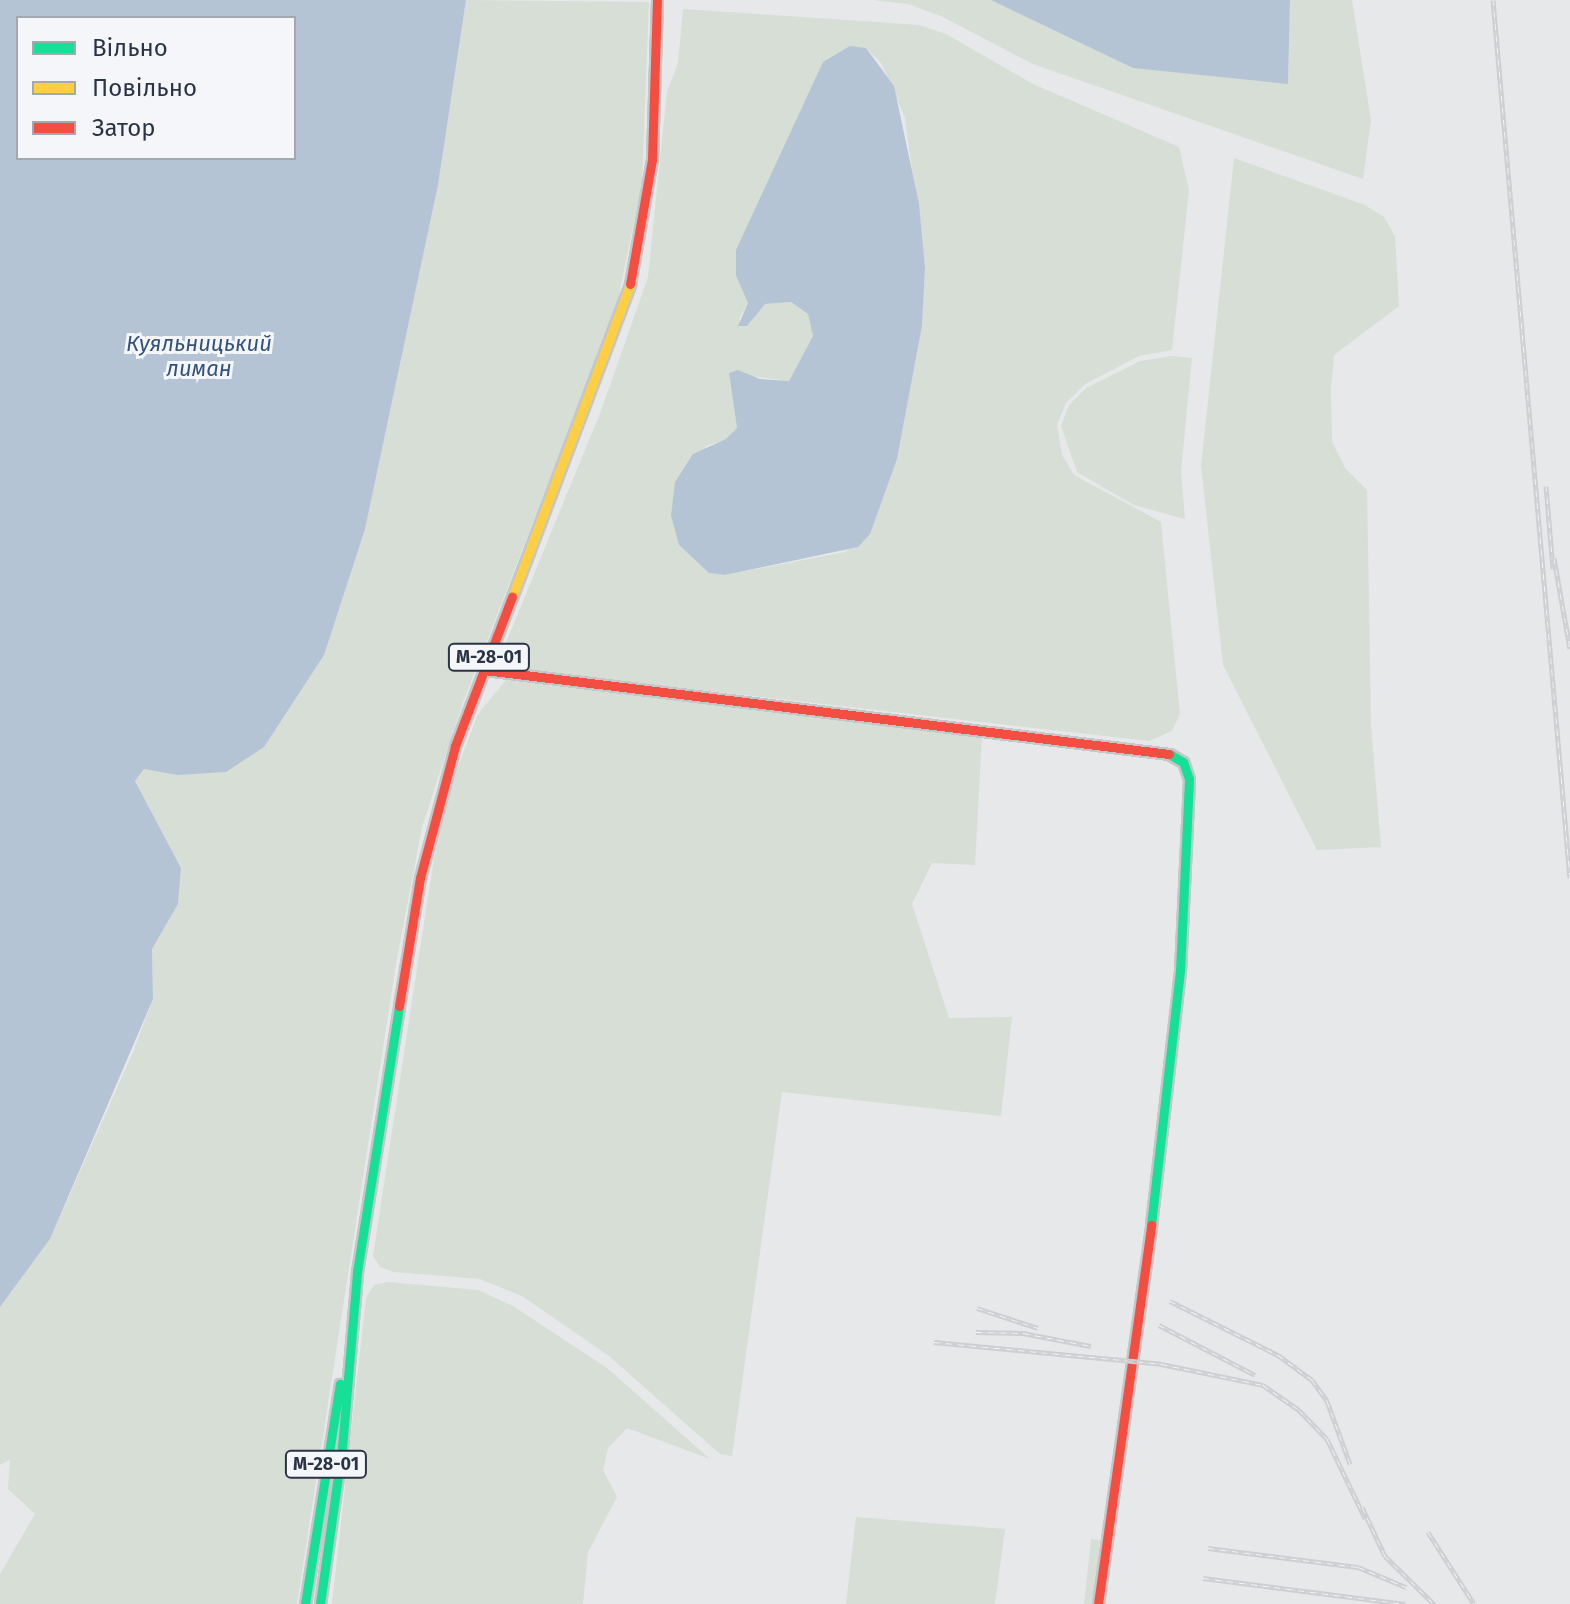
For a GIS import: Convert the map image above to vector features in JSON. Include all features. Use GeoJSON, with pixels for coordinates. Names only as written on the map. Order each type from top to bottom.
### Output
{"type":"FeatureCollection","features":[{"type":"Feature","properties":{"kind":"main road","name":"М-28-01"},"geometry":{"type":"LineString","coordinates":[[305,1604],[420,878],[446,775],[484,670],[606,365],[629,293],[652,159],[657,0]]}},
{"type":"Feature","properties":{"kind":"main road"},"geometry":{"type":"LineString","coordinates":[[484,670],[1160,749],[1183,762],[1189,779],[1179,985],[1142,1301],[1098,1604]]}},
{"type":"Feature","properties":{"kind":"main road","name":"М-28-01"},"geometry":{"type":"LineString","coordinates":[[320,1604],[342,1448],[351,1326]]}},
{"type":"Feature","properties":{"kind":"shaded area"},"geometry":{"type":"Polygon","coordinates":[[[466,0],[649,2],[642,183],[616,309],[463,702],[422,827],[396,964],[297,1604],[0,1604],[0,1574],[35,1514],[8,1489],[10,1460],[0,1465],[0,1307],[50,1239],[133,1052],[153,999],[152,949],[178,904],[181,868],[135,781],[144,769],[177,775],[365,529],[438,185],[466,0]]]}},
{"type":"Feature","properties":{"kind":"shaded area"},"geometry":{"type":"Polygon","coordinates":[[[873,0],[991,0],[1040,22],[1288,83],[1290,0],[1352,0],[1371,120],[1363,179],[1033,64],[941,16],[908,4],[873,0]]]}},
{"type":"Feature","properties":{"kind":"shaded area"},"geometry":{"type":"Polygon","coordinates":[[[683,9],[919,25],[946,34],[1033,84],[1179,147],[1189,190],[1172,350],[1139,356],[1085,384],[1066,403],[1057,425],[1062,455],[1074,475],[1161,522],[1180,714],[1172,731],[1149,741],[523,670],[506,662],[505,645],[601,411],[648,277],[667,92],[678,63],[683,9]],[[866,48],[823,62],[736,276],[748,303],[739,319],[741,327],[765,304],[791,302],[808,314],[813,336],[789,381],[729,373],[737,428],[726,440],[706,446],[671,516],[679,545],[709,573],[725,575],[845,552],[869,534],[897,459],[922,326],[925,268],[905,118],[882,64],[866,48]]]}},
{"type":"Feature","properties":{"kind":"shaded area"},"geometry":{"type":"Polygon","coordinates":[[[1234,158],[1365,205],[1384,217],[1395,236],[1399,306],[1334,355],[1331,389],[1332,442],[1345,468],[1367,490],[1371,724],[1381,847],[1317,850],[1223,665],[1201,466],[1234,158]]]}},
{"type":"Feature","properties":{"kind":"shaded area"},"geometry":{"type":"Polygon","coordinates":[[[1172,356],[1192,358],[1181,471],[1185,519],[1134,505],[1077,472],[1061,426],[1069,405],[1086,388],[1140,361],[1172,356]]]}},
{"type":"Feature","properties":{"kind":"shaded area"},"geometry":{"type":"Polygon","coordinates":[[[506,680],[982,736],[975,865],[932,863],[912,904],[949,1018],[1012,1017],[1001,1116],[782,1092],[732,1456],[720,1454],[609,1356],[522,1296],[480,1279],[394,1272],[380,1267],[373,1256],[434,858],[450,787],[478,714],[506,680]]]}},
{"type":"Feature","properties":{"kind":"shaded area"},"geometry":{"type":"Polygon","coordinates":[[[387,1282],[478,1290],[513,1306],[607,1368],[710,1459],[627,1428],[608,1448],[603,1470],[617,1497],[588,1552],[583,1604],[332,1604],[366,1298],[374,1285],[387,1282]]]}},
{"type":"Feature","properties":{"kind":"shaded area"},"geometry":{"type":"Polygon","coordinates":[[[856,1517],[1005,1529],[995,1604],[846,1604],[856,1517]]]}},
{"type":"Feature","properties":{"kind":"shaded area"},"geometry":{"type":"Polygon","coordinates":[[[1091,1539],[1100,1540],[1093,1604],[1084,1604],[1091,1539]]]}},
{"type":"Feature","properties":{"kind":"water","name":"Куяльницький лиман"},"geometry":{"type":"Polygon","coordinates":[[[0,0],[466,0],[438,185],[365,529],[324,655],[264,747],[226,772],[177,775],[144,769],[135,781],[181,868],[178,904],[152,949],[153,999],[50,1239],[0,1307],[0,0]]]}},
{"type":"Feature","properties":{"kind":"water"},"geometry":{"type":"Polygon","coordinates":[[[991,0],[1290,0],[1288,84],[1133,68],[991,0]]]}},
{"type":"Feature","properties":{"kind":"water"},"geometry":{"type":"Polygon","coordinates":[[[850,46],[866,48],[894,86],[919,204],[925,268],[922,326],[897,459],[870,534],[858,547],[725,575],[709,573],[679,545],[671,516],[675,482],[693,454],[726,439],[737,428],[729,373],[738,370],[760,379],[789,381],[813,336],[808,314],[791,302],[765,304],[747,326],[738,326],[748,303],[736,276],[736,250],[823,62],[850,46]]]}},
{"type":"Feature","properties":{"kind":"railway"},"geometry":{"type":"LineString","coordinates":[[1493,0],[1570,878]]}},
{"type":"Feature","properties":{"kind":"railway"},"geometry":{"type":"LineString","coordinates":[[1546,486],[1553,569]]}},
{"type":"Feature","properties":{"kind":"railway"},"geometry":{"type":"LineString","coordinates":[[1554,558],[1570,649]]}},
{"type":"Feature","properties":{"kind":"railway"},"geometry":{"type":"LineString","coordinates":[[1170,1301],[1278,1355],[1312,1380],[1327,1401],[1350,1464]]}},
{"type":"Feature","properties":{"kind":"railway"},"geometry":{"type":"LineString","coordinates":[[977,1308],[1038,1328]]}},
{"type":"Feature","properties":{"kind":"railway"},"geometry":{"type":"LineString","coordinates":[[1159,1325],[1255,1375]]}},
{"type":"Feature","properties":{"kind":"railway"},"geometry":{"type":"LineString","coordinates":[[976,1332],[1023,1333],[1091,1346]]}},
{"type":"Feature","properties":{"kind":"railway"},"geometry":{"type":"LineString","coordinates":[[934,1342],[1161,1364],[1263,1385],[1299,1410],[1327,1439],[1365,1518]]}},
{"type":"Feature","properties":{"kind":"railway"},"geometry":{"type":"LineString","coordinates":[[1362,1507],[1385,1556],[1434,1604]]}},
{"type":"Feature","properties":{"kind":"railway"},"geometry":{"type":"LineString","coordinates":[[1428,1532],[1474,1604]]}},
{"type":"Feature","properties":{"kind":"railway"},"geometry":{"type":"LineString","coordinates":[[1208,1548],[1358,1567],[1406,1587]]}},
{"type":"Feature","properties":{"kind":"railway"},"geometry":{"type":"LineString","coordinates":[[1203,1578],[1405,1604]]}},
{"type":"Feature","properties":{"kind":"traffic: fast"},"geometry":{"type":"LineString","coordinates":[[1151,1225],[1180,971],[1189,779],[1183,762],[1169,754]]}},
{"type":"Feature","properties":{"kind":"traffic: fast"},"geometry":{"type":"LineString","coordinates":[[320,1604],[342,1448],[357,1272],[399,1006]]}},
{"type":"Feature","properties":{"kind":"traffic: fast"},"geometry":{"type":"LineString","coordinates":[[305,1604],[340,1384]]}},
{"type":"Feature","properties":{"kind":"traffic: slow"},"geometry":{"type":"LineString","coordinates":[[512,597],[630,284]]}},
{"type":"Feature","properties":{"kind":"traffic: jam"},"geometry":{"type":"LineString","coordinates":[[630,284],[652,159],[657,0]]}},
{"type":"Feature","properties":{"kind":"traffic: jam"},"geometry":{"type":"LineString","coordinates":[[399,1006],[420,878],[455,746],[512,597]]}},
{"type":"Feature","properties":{"kind":"traffic: jam"},"geometry":{"type":"LineString","coordinates":[[484,670],[1169,754]]}},
{"type":"Feature","properties":{"kind":"traffic: jam"},"geometry":{"type":"LineString","coordinates":[[1098,1604],[1151,1225]]}}]}
